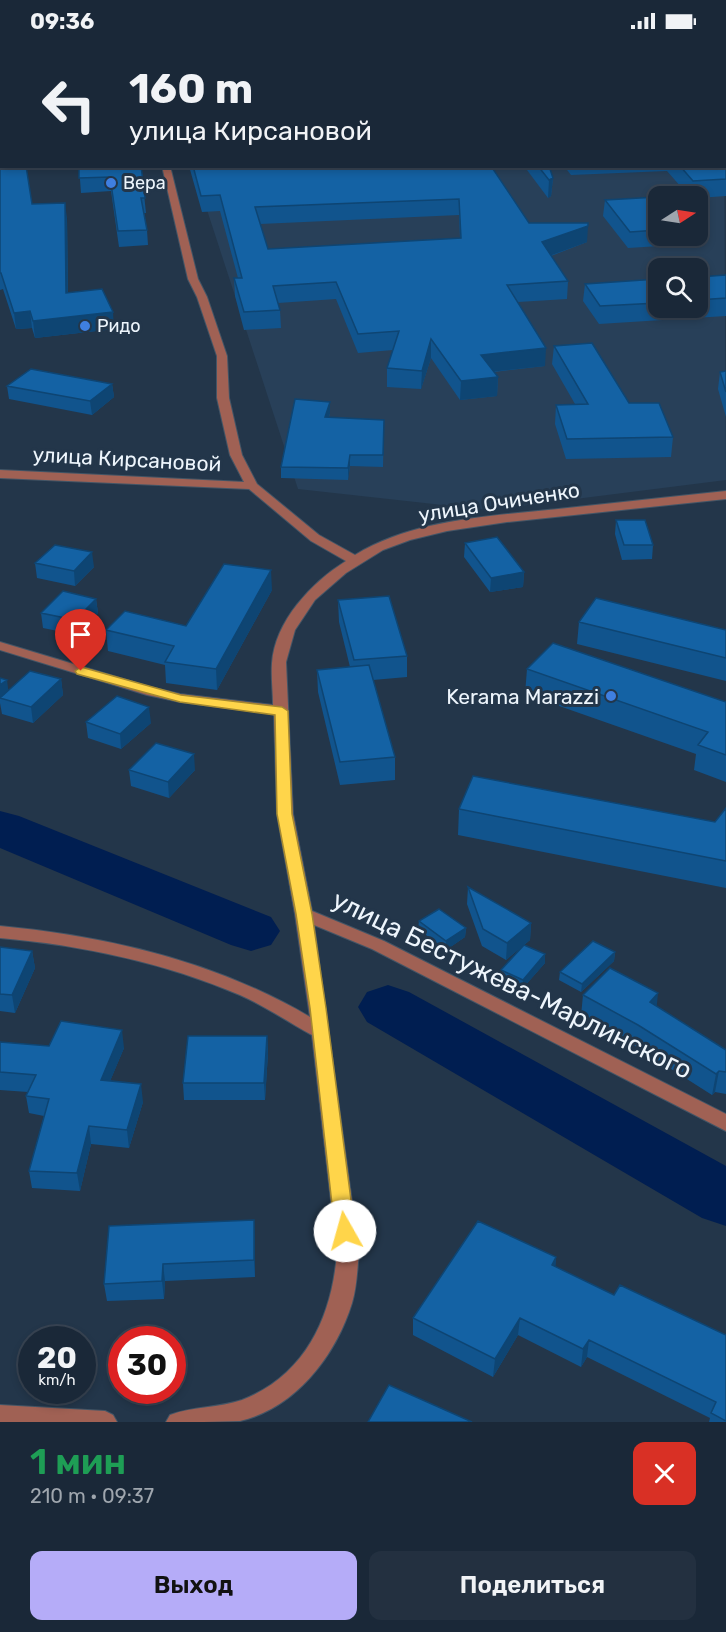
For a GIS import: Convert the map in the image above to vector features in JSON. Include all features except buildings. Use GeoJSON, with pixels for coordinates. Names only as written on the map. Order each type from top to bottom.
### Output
{"type":"FeatureCollection","features":[{"type":"Feature","properties":{"kind":"street"},"geometry":{"type":"LineString","coordinates":[[166,168],[193,279],[202,297],[222,356],[224,398],[236,455],[252,486],[315,538],[354,560]]}},
{"type":"Feature","properties":{"kind":"street","name":"улица Кирсановой"},"geometry":{"type":"LineString","coordinates":[[0,474],[252,486]]}},
{"type":"Feature","properties":{"kind":"street","name":"улица Очиченко"},"geometry":{"type":"LineString","coordinates":[[282,711],[279,662],[288,630],[310,597],[354,560],[378,547],[406,537],[447,527],[584,509],[726,495]]}},
{"type":"Feature","properties":{"kind":"street"},"geometry":{"type":"LineString","coordinates":[[0,646],[169,696],[282,711]]}},
{"type":"Feature","properties":{"kind":"street","name":"улица Бестужева-Марлинского"},"geometry":{"type":"LineString","coordinates":[[178,1422],[246,1409],[276,1392],[300,1372],[326,1340],[346,1282],[348,1253],[321,1032],[304,914],[285,814],[282,711]]}},
{"type":"Feature","properties":{"kind":"street","name":"улица Бестужева-Марлинского"},"geometry":{"type":"LineString","coordinates":[[304,914],[378,945],[726,1123]]}},
{"type":"Feature","properties":{"kind":"street"},"geometry":{"type":"LineString","coordinates":[[0,932],[32,934],[150,959],[247,991],[321,1032]]}},
{"type":"Feature","properties":{"kind":"street"},"geometry":{"type":"LineString","coordinates":[[0,1415],[105,1422]]}},
{"type":"Feature","properties":{"kind":"shaded area"},"geometry":{"type":"Polygon","coordinates":[[[193,168],[724,168],[726,480],[488,510],[298,489],[193,168]]]}},
{"type":"Feature","properties":{"kind":"waterway"},"geometry":{"type":"LineString","coordinates":[[0,828],[251,931]]}},
{"type":"Feature","properties":{"kind":"waterway"},"geometry":{"type":"LineString","coordinates":[[388,1007],[726,1199]]}},
{"type":"Feature","properties":{"kind":"place","name":"Вера"},"geometry":{"type":"Point","coordinates":[111,183]}},
{"type":"Feature","properties":{"kind":"place","name":"Ридо"},"geometry":{"type":"Point","coordinates":[85,326]}},
{"type":"Feature","properties":{"kind":"place","name":"Kerama Marazzi"},"geometry":{"type":"Point","coordinates":[611,696]}},
{"type":"Feature","properties":{"kind":"route"},"geometry":{"type":"LineString","coordinates":[[81,671],[147,691],[180,698],[282,711],[285,814],[304,914],[318,1008],[345,1231]]}}]}
